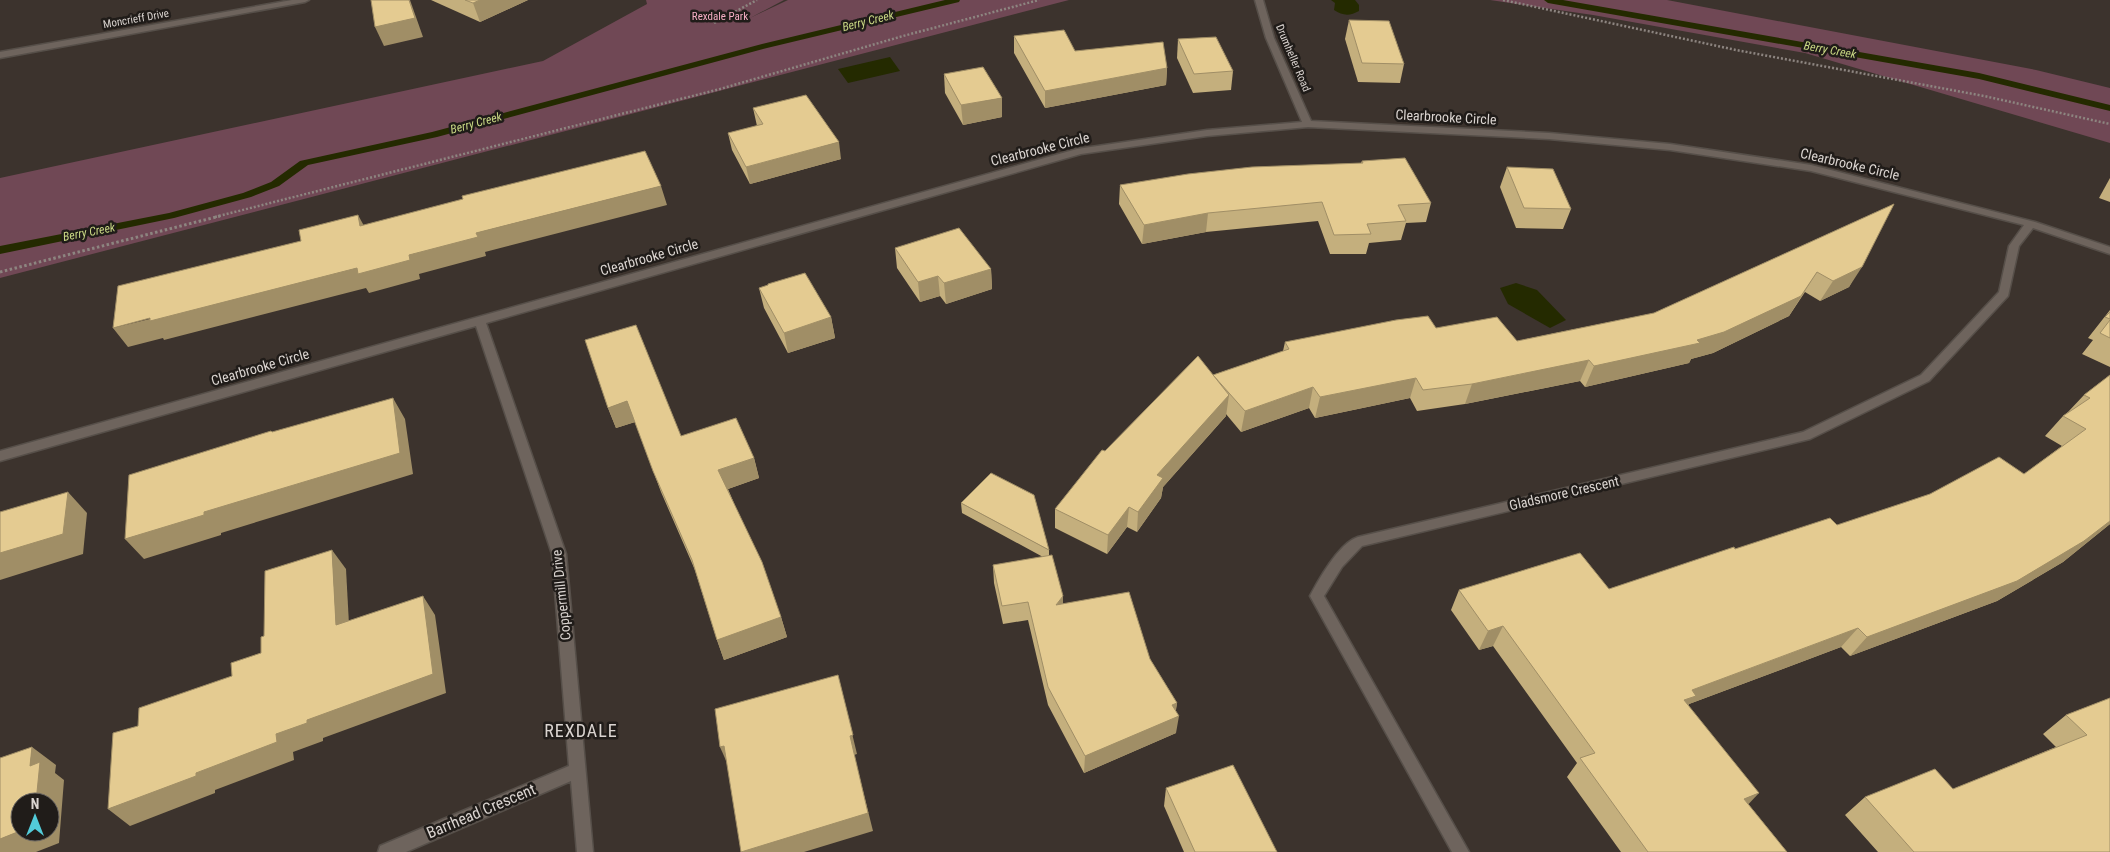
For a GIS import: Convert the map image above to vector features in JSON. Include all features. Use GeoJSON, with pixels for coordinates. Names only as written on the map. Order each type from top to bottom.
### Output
{"type":"FeatureCollection","features":[{"type":"Feature","properties":{"kind":"street","name":"Moncrieff Drive"},"geometry":{"type":"LineString","coordinates":[[0,55],[305,0]]}},
{"type":"Feature","properties":{"kind":"street","name":"Drumheller Road"},"geometry":{"type":"LineString","coordinates":[[1259,0],[1270,38],[1308,124]]}},
{"type":"Feature","properties":{"kind":"street","name":"Clearbrooke Circle"},"geometry":{"type":"LineString","coordinates":[[0,456],[479,319],[1080,151],[1207,133],[1308,124],[1549,136],[1670,146],[1811,168],[2031,224],[2110,251]]}},
{"type":"Feature","properties":{"kind":"street","name":"Gladsmore Crescent"},"geometry":{"type":"LineString","coordinates":[[1461,852],[1318,596],[1337,563],[1358,542],[1806,436],[1925,378],[2004,293],[2014,246],[2031,224]]}},
{"type":"Feature","properties":{"kind":"street","name":"Coppermill Drive"},"geometry":{"type":"LineString","coordinates":[[479,319],[558,554],[585,852]]}},
{"type":"Feature","properties":{"kind":"street","name":"Barrhead Crescent"},"geometry":{"type":"LineString","coordinates":[[386,852],[577,770]]}},
{"type":"Feature","properties":{"kind":"path"},"geometry":{"type":"LineString","coordinates":[[714,23],[757,0]]}},
{"type":"Feature","properties":{"kind":"path"},"geometry":{"type":"LineString","coordinates":[[0,272],[711,91],[903,36],[1039,0]]}},
{"type":"Feature","properties":{"kind":"path"},"geometry":{"type":"LineString","coordinates":[[1503,0],[1736,50],[1984,96],[2110,124]]}},
{"type":"Feature","properties":{"kind":"green space","name":"Rexdale Park"},"geometry":{"type":"Polygon","coordinates":[[[646,0],[784,0],[750,18],[788,0],[1069,0],[0,278],[0,178],[543,61],[647,4],[646,0]]]}},
{"type":"Feature","properties":{"kind":"green space"},"geometry":{"type":"Polygon","coordinates":[[[1490,0],[1667,0],[2036,70],[2110,88],[2110,143],[1805,53],[1593,15],[1490,0]]]}},
{"type":"Feature","properties":{"kind":"shaded area"},"geometry":{"type":"Polygon","coordinates":[[[1331,0],[1355,0],[1359,5],[1359,11],[1353,14],[1340,13],[1334,10],[1335,3],[1331,0]]]}},
{"type":"Feature","properties":{"kind":"shaded area"},"geometry":{"type":"Polygon","coordinates":[[[890,57],[900,71],[848,83],[838,69],[890,57]]]}},
{"type":"Feature","properties":{"kind":"shaded area"},"geometry":{"type":"Polygon","coordinates":[[[1516,283],[1537,290],[1566,320],[1550,328],[1508,304],[1500,288],[1516,283]]]}},
{"type":"Feature","properties":{"kind":"building"},"geometry":{"type":"Polygon","coordinates":[[[371,0],[409,0],[415,18],[375,27],[371,0]]]}},
{"type":"Feature","properties":{"kind":"building"},"geometry":{"type":"Polygon","coordinates":[[[465,0],[480,0],[473,3],[465,0]]]}},
{"type":"Feature","properties":{"kind":"building"},"geometry":{"type":"Polygon","coordinates":[[[1349,20],[1389,21],[1404,64],[1362,63],[1349,20]]]}},
{"type":"Feature","properties":{"kind":"building"},"geometry":{"type":"Polygon","coordinates":[[[1064,30],[1075,51],[1163,42],[1167,68],[1045,91],[1014,36],[1064,30]]]}},
{"type":"Feature","properties":{"kind":"building"},"geometry":{"type":"Polygon","coordinates":[[[1216,37],[1233,71],[1194,74],[1178,39],[1216,37]]]}},
{"type":"Feature","properties":{"kind":"building"},"geometry":{"type":"Polygon","coordinates":[[[983,67],[1002,98],[961,105],[944,74],[983,67]]]}},
{"type":"Feature","properties":{"kind":"building"},"geometry":{"type":"Polygon","coordinates":[[[806,95],[839,142],[746,167],[728,133],[763,124],[753,108],[806,95]]]}},
{"type":"Feature","properties":{"kind":"building"},"geometry":{"type":"Polygon","coordinates":[[[645,151],[661,186],[476,233],[478,237],[409,255],[410,260],[358,274],[357,268],[150,321],[150,318],[113,328],[118,286],[301,241],[299,230],[358,215],[360,226],[463,199],[462,196],[645,151]]]}},
{"type":"Feature","properties":{"kind":"building"},"geometry":{"type":"Polygon","coordinates":[[[1405,158],[1431,203],[1398,205],[1406,221],[1367,224],[1371,234],[1334,235],[1322,202],[1208,213],[1144,225],[1120,185],[1188,174],[1252,167],[1363,163],[1362,161],[1405,158]]]}},
{"type":"Feature","properties":{"kind":"building"},"geometry":{"type":"Polygon","coordinates":[[[1507,167],[1553,169],[1571,209],[1524,208],[1507,167]]]}},
{"type":"Feature","properties":{"kind":"building"},"geometry":{"type":"Polygon","coordinates":[[[1894,204],[1862,267],[1833,281],[1817,272],[1801,296],[1724,332],[1697,340],[1700,343],[1594,366],[1589,360],[1472,384],[1423,390],[1416,378],[1320,397],[1313,387],[1245,411],[1213,375],[1289,349],[1285,342],[1396,320],[1428,316],[1436,328],[1497,317],[1517,341],[1654,313],[1894,204]]]}},
{"type":"Feature","properties":{"kind":"building"},"geometry":{"type":"Polygon","coordinates":[[[959,228],[991,269],[944,283],[938,276],[918,282],[895,248],[959,228]]]}},
{"type":"Feature","properties":{"kind":"building"},"geometry":{"type":"Polygon","coordinates":[[[805,273],[831,317],[784,333],[759,288],[805,273]]]}},
{"type":"Feature","properties":{"kind":"building"},"geometry":{"type":"Polygon","coordinates":[[[2110,312],[2110,319],[2105,317],[2110,312]]]}},
{"type":"Feature","properties":{"kind":"building"},"geometry":{"type":"Polygon","coordinates":[[[2110,320],[2110,338],[2100,333],[2110,320]]]}},
{"type":"Feature","properties":{"kind":"building"},"geometry":{"type":"Polygon","coordinates":[[[636,325],[681,436],[736,418],[754,458],[718,470],[762,562],[781,617],[717,640],[692,560],[653,471],[627,401],[608,408],[585,340],[636,325]]]}},
{"type":"Feature","properties":{"kind":"building"},"geometry":{"type":"Polygon","coordinates":[[[1198,356],[1229,395],[1157,475],[1163,478],[1138,512],[1129,507],[1108,535],[1055,509],[1102,450],[1105,451],[1198,356]]]}},
{"type":"Feature","properties":{"kind":"building"},"geometry":{"type":"Polygon","coordinates":[[[2110,375],[2110,521],[2084,541],[2017,581],[1867,637],[1858,628],[1692,690],[1696,696],[1684,700],[1759,793],[1744,799],[1787,852],[1648,852],[1580,758],[1595,753],[1503,626],[1488,631],[1459,590],[1580,553],[1609,589],[1734,547],[1735,549],[1830,518],[1837,525],[1930,494],[1999,457],[2024,474],[2086,429],[2063,416],[2090,398],[2084,395],[2110,375]]]}},
{"type":"Feature","properties":{"kind":"building"},"geometry":{"type":"Polygon","coordinates":[[[393,398],[400,453],[204,512],[204,515],[125,539],[129,475],[271,431],[393,398]]]}},
{"type":"Feature","properties":{"kind":"building"},"geometry":{"type":"Polygon","coordinates":[[[991,473],[1034,495],[1049,550],[961,503],[991,473]]]}},
{"type":"Feature","properties":{"kind":"building"},"geometry":{"type":"Polygon","coordinates":[[[68,492],[63,534],[0,553],[0,512],[68,492]]]}},
{"type":"Feature","properties":{"kind":"building"},"geometry":{"type":"Polygon","coordinates":[[[332,550],[336,625],[423,596],[433,674],[307,720],[307,723],[276,734],[277,742],[196,773],[196,776],[108,809],[113,733],[138,726],[139,708],[232,676],[231,663],[261,653],[261,637],[264,636],[265,571],[332,550]]]}},
{"type":"Feature","properties":{"kind":"building"},"geometry":{"type":"Polygon","coordinates":[[[1052,555],[1063,596],[1056,605],[1129,592],[1150,659],[1177,703],[1172,705],[1179,716],[1085,756],[1048,687],[1028,602],[1002,606],[993,565],[1052,555]]]}},
{"type":"Feature","properties":{"kind":"building"},"geometry":{"type":"Polygon","coordinates":[[[838,675],[853,735],[850,736],[868,813],[741,852],[724,746],[720,747],[715,709],[838,675]]]}},
{"type":"Feature","properties":{"kind":"building"},"geometry":{"type":"Polygon","coordinates":[[[2110,698],[2110,852],[1914,852],[1865,797],[1935,769],[1953,789],[2087,735],[2066,715],[2110,698]]]}},
{"type":"Feature","properties":{"kind":"building"},"geometry":{"type":"Polygon","coordinates":[[[32,747],[30,766],[40,762],[37,792],[10,792],[10,835],[0,839],[0,758],[32,747]]]}},
{"type":"Feature","properties":{"kind":"building"},"geometry":{"type":"Polygon","coordinates":[[[1233,765],[1277,852],[1195,852],[1166,788],[1233,765]]]}},
{"type":"Feature","properties":{"kind":"waterway","name":"Berry Creek"},"geometry":{"type":"LineString","coordinates":[[0,250],[170,216],[247,195],[275,184],[304,163],[433,135],[765,46],[956,0]]}},
{"type":"Feature","properties":{"kind":"waterway","name":"Berry Creek"},"geometry":{"type":"LineString","coordinates":[[1548,0],[1979,76],[2110,108]]}},
{"type":"Feature","properties":{"kind":"district","name":"REXDALE"},"geometry":{"type":"Point","coordinates":[581,730]}}]}
